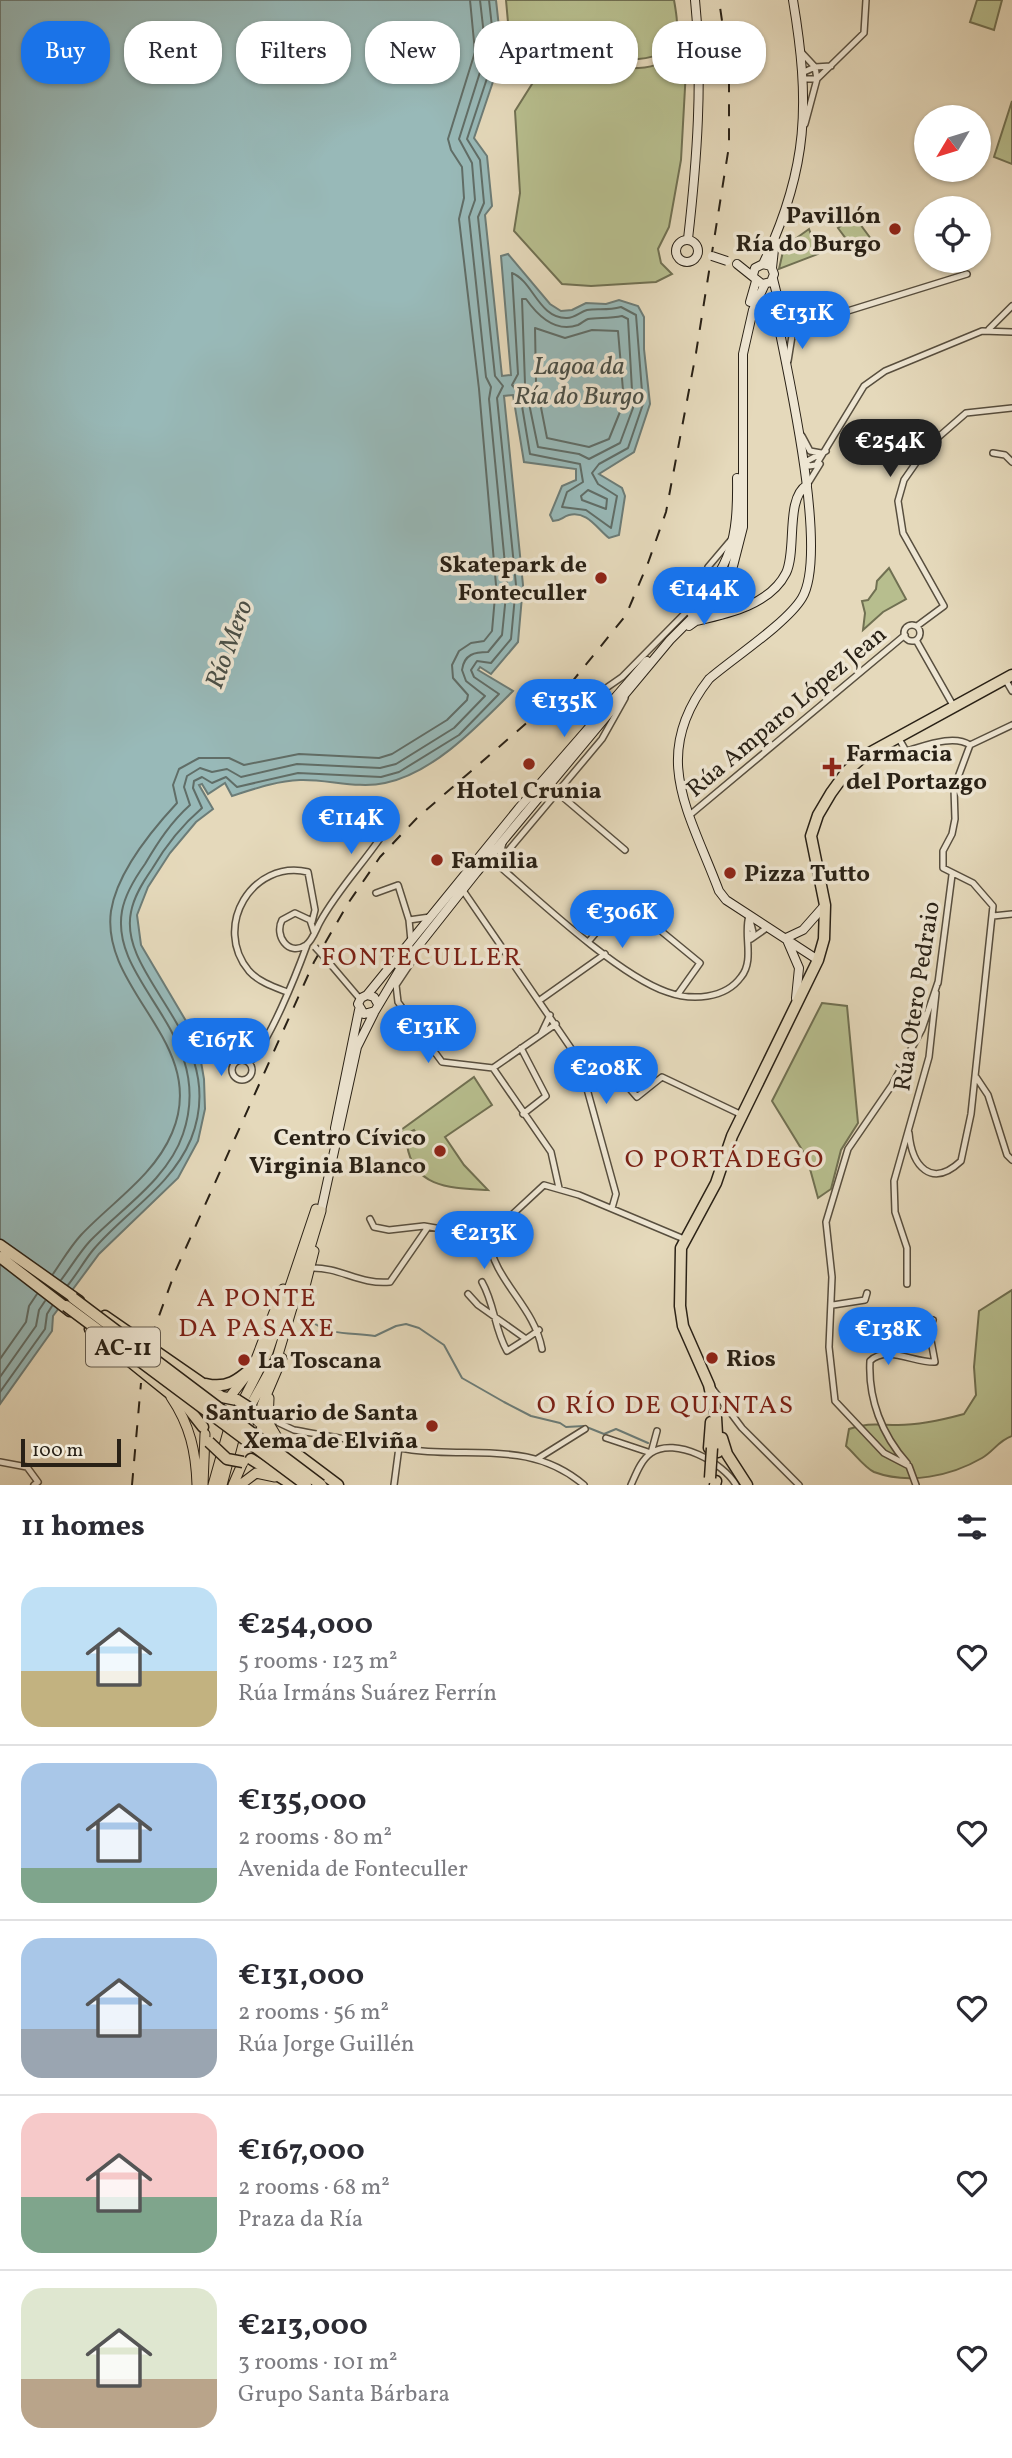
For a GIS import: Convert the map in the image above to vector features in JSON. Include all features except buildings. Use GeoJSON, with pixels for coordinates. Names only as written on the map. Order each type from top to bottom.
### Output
{"type":"FeatureCollection","features":[{"type":"Feature","properties":{"kind":"highway"},"geometry":{"type":"LineString","coordinates":[[713,1450],[711,1422],[680,1306],[680,1259],[684,1239],[716,1183],[742,1115],[818,960],[824,939],[825,905],[822,878],[812,848],[818,815],[854,764],[1008,677]]}},
{"type":"Feature","properties":{"kind":"highway"},"geometry":{"type":"LineString","coordinates":[[0,1245],[69,1302]]}},
{"type":"Feature","properties":{"kind":"highway"},"geometry":{"type":"LineString","coordinates":[[0,1257],[69,1302],[121,1327],[201,1382],[248,1407],[260,1425],[338,1485]]}},
{"type":"Feature","properties":{"kind":"highway","name":"AC-11"},"geometry":{"type":"LineString","coordinates":[[69,1302],[109,1346],[168,1393],[227,1459],[247,1460],[293,1485]]}},
{"type":"Feature","properties":{"kind":"highway","name":"AC-11"},"geometry":{"type":"LineString","coordinates":[[69,1302],[306,1485]]}},
{"type":"Feature","properties":{"kind":"highway","name":"AC-11"},"geometry":{"type":"LineString","coordinates":[[69,1302],[321,1485]]}},
{"type":"Feature","properties":{"kind":"highway"},"geometry":{"type":"LineString","coordinates":[[693,1350],[709,1385],[727,1454],[747,1485]]}},
{"type":"Feature","properties":{"kind":"highway"},"geometry":{"type":"LineString","coordinates":[[201,1382],[225,1385],[236,1382],[253,1367]]}},
{"type":"Feature","properties":{"kind":"highway"},"geometry":{"type":"LineString","coordinates":[[709,1385],[716,1417],[710,1482]]}},
{"type":"Feature","properties":{"kind":"highway"},"geometry":{"type":"LineString","coordinates":[[206,1434],[209,1407],[230,1398]]}},
{"type":"Feature","properties":{"kind":"highway"},"geometry":{"type":"LineString","coordinates":[[247,1460],[259,1448],[260,1425]]}},
{"type":"Feature","properties":{"kind":"main road"},"geometry":{"type":"LineString","coordinates":[[688,239],[700,80],[695,0]]}},
{"type":"Feature","properties":{"kind":"main road"},"geometry":{"type":"LineString","coordinates":[[793,0],[802,53],[805,124],[798,164],[775,237],[762,264],[763,281],[776,308],[805,462],[810,571],[803,596],[796,606],[709,678],[687,709],[677,746],[676,770],[719,891],[726,900],[818,960]]}},
{"type":"Feature","properties":{"kind":"main road"},"geometry":{"type":"LineString","coordinates":[[343,1104],[359,1010],[364,997],[519,808],[691,613],[725,566],[738,538],[739,350],[763,281],[772,268],[775,237]]}},
{"type":"Feature","properties":{"kind":"main road"},"geometry":{"type":"LineString","coordinates":[[697,254],[695,242],[688,239],[678,243],[676,254],[683,261],[697,254],[712,256],[737,264],[763,281]]}},
{"type":"Feature","properties":{"kind":"main road"},"geometry":{"type":"LineString","coordinates":[[737,264],[762,264],[772,268]]}},
{"type":"Feature","properties":{"kind":"main road"},"geometry":{"type":"LineString","coordinates":[[222,1485],[236,1432],[277,1358],[318,1210],[357,1046],[377,1005],[462,889],[490,859],[670,640],[709,601],[732,570],[738,538],[743,355],[763,281]]}},
{"type":"Feature","properties":{"kind":"main road"},"geometry":{"type":"LineString","coordinates":[[743,355],[759,306],[768,302],[776,308]]}},
{"type":"Feature","properties":{"kind":"main road"},"geometry":{"type":"LineString","coordinates":[[670,640],[696,621],[749,605],[780,582],[791,557],[797,496],[807,485]]}},
{"type":"Feature","properties":{"kind":"main road"},"geometry":{"type":"LineString","coordinates":[[550,772],[596,731]]}},
{"type":"Feature","properties":{"kind":"main road"},"geometry":{"type":"LineString","coordinates":[[786,938],[803,930],[825,905]]}},
{"type":"Feature","properties":{"kind":"main road"},"geometry":{"type":"LineString","coordinates":[[783,1033],[799,983],[797,960],[786,938]]}},
{"type":"Feature","properties":{"kind":"main road"},"geometry":{"type":"LineString","coordinates":[[364,997],[374,997],[377,1005]]}},
{"type":"Feature","properties":{"kind":"main road"},"geometry":{"type":"LineString","coordinates":[[359,1010],[366,1014],[377,1005]]}},
{"type":"Feature","properties":{"kind":"main road"},"geometry":{"type":"LineString","coordinates":[[260,1425],[311,1268],[318,1210]]}},
{"type":"Feature","properties":{"kind":"main road"},"geometry":{"type":"LineString","coordinates":[[214,1485],[229,1428],[268,1352],[292,1276],[318,1210]]}},
{"type":"Feature","properties":{"kind":"main road"},"geometry":{"type":"LineString","coordinates":[[230,1398],[253,1367],[282,1291],[292,1276]]}},
{"type":"Feature","properties":{"kind":"main road"},"geometry":{"type":"LineString","coordinates":[[272,1382],[268,1422],[278,1439]]}},
{"type":"Feature","properties":{"kind":"main road"},"geometry":{"type":"LineString","coordinates":[[168,1393],[181,1412],[194,1447],[197,1485]]}},
{"type":"Feature","properties":{"kind":"main road"},"geometry":{"type":"LineString","coordinates":[[203,1485],[206,1434]]}},
{"type":"Feature","properties":{"kind":"main road"},"geometry":{"type":"LineString","coordinates":[[233,1485],[247,1460]]}},
{"type":"Feature","properties":{"kind":"main road"},"geometry":{"type":"LineString","coordinates":[[240,1485],[249,1476],[260,1473],[293,1485]]}},
{"type":"Feature","properties":{"kind":"street"},"geometry":{"type":"LineString","coordinates":[[817,79],[864,33],[866,0]]}},
{"type":"Feature","properties":{"kind":"street"},"geometry":{"type":"LineString","coordinates":[[802,53],[815,67],[817,79],[805,124]]}},
{"type":"Feature","properties":{"kind":"street"},"geometry":{"type":"LineString","coordinates":[[804,76],[815,67],[831,66]]}},
{"type":"Feature","properties":{"kind":"street"},"geometry":{"type":"LineString","coordinates":[[804,76],[817,79]]}},
{"type":"Feature","properties":{"kind":"street"},"geometry":{"type":"LineString","coordinates":[[780,332],[967,274]]}},
{"type":"Feature","properties":{"kind":"street"},"geometry":{"type":"LineString","coordinates":[[989,329],[1012,306]]}},
{"type":"Feature","properties":{"kind":"street"},"geometry":{"type":"LineString","coordinates":[[787,371],[792,337],[805,324]]}},
{"type":"Feature","properties":{"kind":"street"},"geometry":{"type":"LineString","coordinates":[[807,485],[864,386],[885,370],[949,342],[989,329],[1012,332]]}},
{"type":"Feature","properties":{"kind":"street"},"geometry":{"type":"LineString","coordinates":[[916,640],[910,640],[905,635],[908,626],[917,626],[944,606],[903,533],[898,501],[904,480],[927,447],[966,413],[1012,408]]}},
{"type":"Feature","properties":{"kind":"street"},"geometry":{"type":"LineString","coordinates":[[798,426],[810,451],[816,454],[826,451]]}},
{"type":"Feature","properties":{"kind":"street"},"geometry":{"type":"LineString","coordinates":[[805,462],[826,451]]}},
{"type":"Feature","properties":{"kind":"street"},"geometry":{"type":"LineString","coordinates":[[993,453],[1004,455],[1012,461]]}},
{"type":"Feature","properties":{"kind":"street"},"geometry":{"type":"LineString","coordinates":[[558,707],[570,706],[600,693],[622,677],[698,600],[713,560],[738,538]]}},
{"type":"Feature","properties":{"kind":"street"},"geometry":{"type":"LineString","coordinates":[[713,560],[725,566]]}},
{"type":"Feature","properties":{"kind":"street"},"geometry":{"type":"LineString","coordinates":[[713,560],[725,566]]}},
{"type":"Feature","properties":{"kind":"street"},"geometry":{"type":"LineString","coordinates":[[709,601],[725,566]]}},
{"type":"Feature","properties":{"kind":"street"},"geometry":{"type":"LineString","coordinates":[[916,640],[920,635],[917,626]]}},
{"type":"Feature","properties":{"kind":"street","name":"Rúa Amparo López Jean"},"geometry":{"type":"LineString","coordinates":[[691,814],[905,635]]}},
{"type":"Feature","properties":{"kind":"street"},"geometry":{"type":"LineString","coordinates":[[916,640],[954,707]]}},
{"type":"Feature","properties":{"kind":"street"},"geometry":{"type":"LineString","coordinates":[[1008,677],[1012,691]]}},
{"type":"Feature","properties":{"kind":"street"},"geometry":{"type":"LineString","coordinates":[[440,905],[462,889],[558,793],[602,739],[627,694]]}},
{"type":"Feature","properties":{"kind":"street"},"geometry":{"type":"LineString","coordinates":[[898,737],[906,751],[941,742],[963,740],[970,745],[1012,725]]}},
{"type":"Feature","properties":{"kind":"street"},"geometry":{"type":"LineString","coordinates":[[596,731],[602,739]]}},
{"type":"Feature","properties":{"kind":"street","name":"Rúa Otero Pedraio"},"geometry":{"type":"LineString","coordinates":[[907,1284],[907,1248],[895,1212],[894,1181],[929,1058],[952,875],[943,868],[943,850],[952,834],[954,788],[970,745]]}},
{"type":"Feature","properties":{"kind":"street"},"geometry":{"type":"LineString","coordinates":[[558,793],[625,850]]}},
{"type":"Feature","properties":{"kind":"street"},"geometry":{"type":"LineString","coordinates":[[490,859],[517,817],[519,808]]}},
{"type":"Feature","properties":{"kind":"street"},"geometry":{"type":"LineString","coordinates":[[249,1063],[256,1056],[311,944],[314,932],[335,896],[381,837],[372,817]]}},
{"type":"Feature","properties":{"kind":"street"},"geometry":{"type":"LineString","coordinates":[[490,859],[635,976],[678,994],[712,996],[728,990],[743,976],[748,941],[753,932],[749,916]]}},
{"type":"Feature","properties":{"kind":"street"},"geometry":{"type":"LineString","coordinates":[[287,992],[266,984],[250,972],[239,955],[235,936],[240,904],[249,890],[272,874],[289,870],[308,872],[315,910],[312,922],[314,932]]}},
{"type":"Feature","properties":{"kind":"street"},"geometry":{"type":"LineString","coordinates":[[909,1133],[910,1152],[919,1167],[933,1173],[945,1173],[961,1161],[976,1077],[993,906],[973,883],[952,875]]}},
{"type":"Feature","properties":{"kind":"street"},"geometry":{"type":"LineString","coordinates":[[376,893],[398,885],[409,920],[411,941]]}},
{"type":"Feature","properties":{"kind":"street"},"geometry":{"type":"LineString","coordinates":[[462,889],[579,1060],[616,1194],[612,1208]]}},
{"type":"Feature","properties":{"kind":"street"},"geometry":{"type":"LineString","coordinates":[[589,941],[618,907],[627,903],[700,963],[678,994]]}},
{"type":"Feature","properties":{"kind":"street"},"geometry":{"type":"LineString","coordinates":[[311,944],[296,948],[286,945],[279,936],[279,925],[285,917],[295,913],[305,915],[312,922]]}},
{"type":"Feature","properties":{"kind":"street"},"geometry":{"type":"LineString","coordinates":[[993,916],[1012,914]]}},
{"type":"Feature","properties":{"kind":"street"},"geometry":{"type":"LineString","coordinates":[[409,920],[430,917]]}},
{"type":"Feature","properties":{"kind":"street"},"geometry":{"type":"LineString","coordinates":[[748,941],[768,927]]}},
{"type":"Feature","properties":{"kind":"street"},"geometry":{"type":"LineString","coordinates":[[423,942],[396,985],[398,1002],[442,1062],[493,1068],[556,1024]]}},
{"type":"Feature","properties":{"kind":"street"},"geometry":{"type":"LineString","coordinates":[[311,944],[364,997]]}},
{"type":"Feature","properties":{"kind":"street"},"geometry":{"type":"LineString","coordinates":[[540,1000],[605,954]]}},
{"type":"Feature","properties":{"kind":"street"},"geometry":{"type":"LineString","coordinates":[[909,1465],[884,1453],[835,1401],[829,1347],[833,1305],[826,1222],[848,1149],[892,1085],[922,1029],[938,982]]}},
{"type":"Feature","properties":{"kind":"street"},"geometry":{"type":"LineString","coordinates":[[377,1005],[391,999],[398,1002]]}},
{"type":"Feature","properties":{"kind":"street"},"geometry":{"type":"LineString","coordinates":[[541,1034],[550,1015]]}},
{"type":"Feature","properties":{"kind":"street"},"geometry":{"type":"LineString","coordinates":[[522,1048],[546,1097],[523,1114]]}},
{"type":"Feature","properties":{"kind":"street"},"geometry":{"type":"LineString","coordinates":[[609,1065],[637,1097],[662,1077],[742,1115]]}},
{"type":"Feature","properties":{"kind":"street"},"geometry":{"type":"LineString","coordinates":[[493,1068],[551,1152],[559,1188]]}},
{"type":"Feature","properties":{"kind":"street"},"geometry":{"type":"LineString","coordinates":[[976,1077],[988,1095],[1007,1155],[1012,1160]]}},
{"type":"Feature","properties":{"kind":"street"},"geometry":{"type":"LineString","coordinates":[[488,1237],[544,1185],[612,1208],[684,1239]]}},
{"type":"Feature","properties":{"kind":"street"},"geometry":{"type":"LineString","coordinates":[[370,1219],[374,1227],[389,1230],[428,1227],[488,1237]]}},
{"type":"Feature","properties":{"kind":"street"},"geometry":{"type":"LineString","coordinates":[[311,1268],[335,1270],[370,1284],[390,1282],[428,1227]]}},
{"type":"Feature","properties":{"kind":"street"},"geometry":{"type":"LineString","coordinates":[[488,1237],[490,1254],[539,1331],[542,1349]]}},
{"type":"Feature","properties":{"kind":"street"},"geometry":{"type":"LineString","coordinates":[[482,1282],[493,1302],[494,1323],[507,1351],[539,1331]]}},
{"type":"Feature","properties":{"kind":"street"},"geometry":{"type":"LineString","coordinates":[[833,1305],[865,1300],[867,1293]]}},
{"type":"Feature","properties":{"kind":"street"},"geometry":{"type":"LineString","coordinates":[[468,1294],[478,1305],[526,1339]]}},
{"type":"Feature","properties":{"kind":"street"},"geometry":{"type":"LineString","coordinates":[[916,1485],[909,1465],[880,1421],[869,1380],[870,1361],[887,1353],[922,1362],[935,1362],[929,1330],[933,1320]]}},
{"type":"Feature","properties":{"kind":"street"},"geometry":{"type":"LineString","coordinates":[[709,1385],[720,1395],[742,1428],[799,1485]]}},
{"type":"Feature","properties":{"kind":"street"},"geometry":{"type":"LineString","coordinates":[[279,1423],[294,1430],[399,1447],[522,1454],[537,1458],[584,1485]]}},
{"type":"Feature","properties":{"kind":"street"},"geometry":{"type":"LineString","coordinates":[[537,1458],[585,1429]]}},
{"type":"Feature","properties":{"kind":"street"},"geometry":{"type":"LineString","coordinates":[[631,1485],[651,1453],[657,1431]]}},
{"type":"Feature","properties":{"kind":"street"},"geometry":{"type":"LineString","coordinates":[[606,1438],[651,1453],[669,1448],[706,1458],[725,1469],[736,1485]]}},
{"type":"Feature","properties":{"kind":"street"},"geometry":{"type":"LineString","coordinates":[[394,1485],[399,1447]]}},
{"type":"Feature","properties":{"kind":"street"},"geometry":{"type":"LineString","coordinates":[[0,1462],[27,1466],[38,1482],[34,1485]]}},
{"type":"Feature","properties":{"kind":"green space"},"geometry":{"type":"Polygon","coordinates":[[[506,0],[674,0],[677,19],[652,21],[652,57],[638,59],[638,21],[508,21],[506,0]]]}},
{"type":"Feature","properties":{"kind":"green space"},"geometry":{"type":"Polygon","coordinates":[[[977,0],[1002,0],[994,30],[970,22],[977,0]]]}},
{"type":"Feature","properties":{"kind":"green space"},"geometry":{"type":"Polygon","coordinates":[[[652,66],[652,84],[685,84],[681,160],[669,227],[658,249],[661,263],[672,274],[656,282],[591,286],[562,284],[514,231],[520,193],[515,111],[532,84],[638,84],[640,68],[652,66]]]}},
{"type":"Feature","properties":{"kind":"green space"},"geometry":{"type":"Polygon","coordinates":[[[1012,101],[1012,164],[994,157],[1012,101]]]}},
{"type":"Feature","properties":{"kind":"green space"},"geometry":{"type":"Polygon","coordinates":[[[854,216],[877,247],[861,259],[838,228],[854,216]]]}},
{"type":"Feature","properties":{"kind":"green space"},"geometry":{"type":"Polygon","coordinates":[[[809,229],[818,254],[779,269],[784,247],[809,229]]]}},
{"type":"Feature","properties":{"kind":"green space"},"geometry":{"type":"Polygon","coordinates":[[[889,568],[906,599],[883,612],[863,630],[865,613],[862,601],[868,600],[876,589],[877,581],[889,568]]]}},
{"type":"Feature","properties":{"kind":"green space"},"geometry":{"type":"Polygon","coordinates":[[[822,1003],[847,1006],[858,1123],[841,1150],[831,1189],[818,1198],[807,1158],[772,1101],[822,1003]]]}},
{"type":"Feature","properties":{"kind":"green space"},"geometry":{"type":"Polygon","coordinates":[[[252,1024],[257,1040],[226,1050],[221,1034],[252,1024]]]}},
{"type":"Feature","properties":{"kind":"green space"},"geometry":{"type":"Polygon","coordinates":[[[474,1077],[492,1105],[445,1137],[464,1165],[488,1190],[448,1186],[426,1178],[411,1159],[407,1145],[418,1136],[414,1130],[404,1135],[401,1130],[474,1077]]]}},
{"type":"Feature","properties":{"kind":"green space"},"geometry":{"type":"Polygon","coordinates":[[[1012,1290],[1012,1436],[970,1464],[930,1477],[887,1476],[867,1467],[846,1446],[849,1429],[868,1425],[923,1423],[964,1414],[976,1395],[974,1367],[979,1311],[1012,1290]]]}},
{"type":"Feature","properties":{"kind":"water"},"geometry":{"type":"Polygon","coordinates":[[[0,0],[496,0],[498,21],[474,21],[474,84],[492,84],[474,138],[487,156],[492,206],[485,215],[502,376],[511,375],[501,256],[508,254],[550,304],[561,311],[572,310],[586,303],[606,304],[619,300],[638,306],[644,317],[644,349],[650,404],[634,452],[599,474],[622,488],[625,496],[619,535],[609,538],[581,515],[569,515],[553,521],[550,515],[562,486],[576,480],[576,469],[524,462],[513,395],[504,396],[523,585],[518,642],[491,674],[480,667],[478,670],[513,691],[455,746],[403,778],[375,785],[291,781],[232,796],[225,783],[208,794],[202,784],[199,785],[213,809],[196,822],[170,853],[148,887],[137,915],[141,945],[186,1021],[199,1050],[205,1109],[198,1141],[178,1178],[99,1254],[53,1316],[52,1331],[0,1404],[0,0]]]}},
{"type":"Feature","properties":{"kind":"waterway"},"geometry":{"type":"LineString","coordinates":[[311,1321],[334,1332],[375,1336],[406,1324],[419,1328],[444,1345],[462,1378],[531,1416],[566,1427],[584,1426],[604,1434],[616,1429],[648,1443]]}},
{"type":"Feature","properties":{"kind":"railway"},"geometry":{"type":"LineString","coordinates":[[151,1338],[175,1272],[314,962],[349,902],[380,857],[417,818],[567,688],[626,615],[666,512],[696,353],[729,146],[729,69],[719,0]]}},
{"type":"Feature","properties":{"kind":"railway"},"geometry":{"type":"LineString","coordinates":[[132,1485],[141,1383]]}},
{"type":"Feature","properties":{"kind":"place","name":"Pavillón Ría do Burgo"},"geometry":{"type":"Point","coordinates":[895,229]}},
{"type":"Feature","properties":{"kind":"place","name":"Skatepark de Fonteculler"},"geometry":{"type":"Point","coordinates":[601,578]}},
{"type":"Feature","properties":{"kind":"place","name":"Hotel Crunia"},"geometry":{"type":"Point","coordinates":[529,764]}},
{"type":"Feature","properties":{"kind":"place","name":"Farmacia del Portazgo"},"geometry":{"type":"Point","coordinates":[832,767]}},
{"type":"Feature","properties":{"kind":"place","name":"Familia"},"geometry":{"type":"Point","coordinates":[437,860]}},
{"type":"Feature","properties":{"kind":"place","name":"Pizza Tutto"},"geometry":{"type":"Point","coordinates":[730,873]}},
{"type":"Feature","properties":{"kind":"place","name":"Centro Cívico Virginia Blanco"},"geometry":{"type":"Point","coordinates":[440,1151]}},
{"type":"Feature","properties":{"kind":"place","name":"Rios"},"geometry":{"type":"Point","coordinates":[712,1358]}},
{"type":"Feature","properties":{"kind":"place","name":"La Toscana"},"geometry":{"type":"Point","coordinates":[244,1360]}},
{"type":"Feature","properties":{"kind":"place","name":"Santuario de Santa Xema de Elviña"},"geometry":{"type":"Point","coordinates":[432,1426]}},
{"type":"Feature","properties":{"kind":"district","name":"FONTECULLER"},"geometry":{"type":"Point","coordinates":[422,956]}},
{"type":"Feature","properties":{"kind":"district","name":"O PORTÁDEGO"},"geometry":{"type":"Point","coordinates":[725,1158]}},
{"type":"Feature","properties":{"kind":"district","name":"A PONTE DA PASAXE"},"geometry":{"type":"Point","coordinates":[257,1312]}},
{"type":"Feature","properties":{"kind":"district","name":"O RÍO DE QUINTAS"},"geometry":{"type":"Point","coordinates":[666,1404]}},
{"type":"Feature","properties":{"kind":"water label","name":"Lagoa da Ría do Burgo"},"geometry":{"type":"Point","coordinates":[579,380]}},
{"type":"Feature","properties":{"kind":"water label","name":"Río Mero"},"geometry":{"type":"Point","coordinates":[228,644]}}]}
